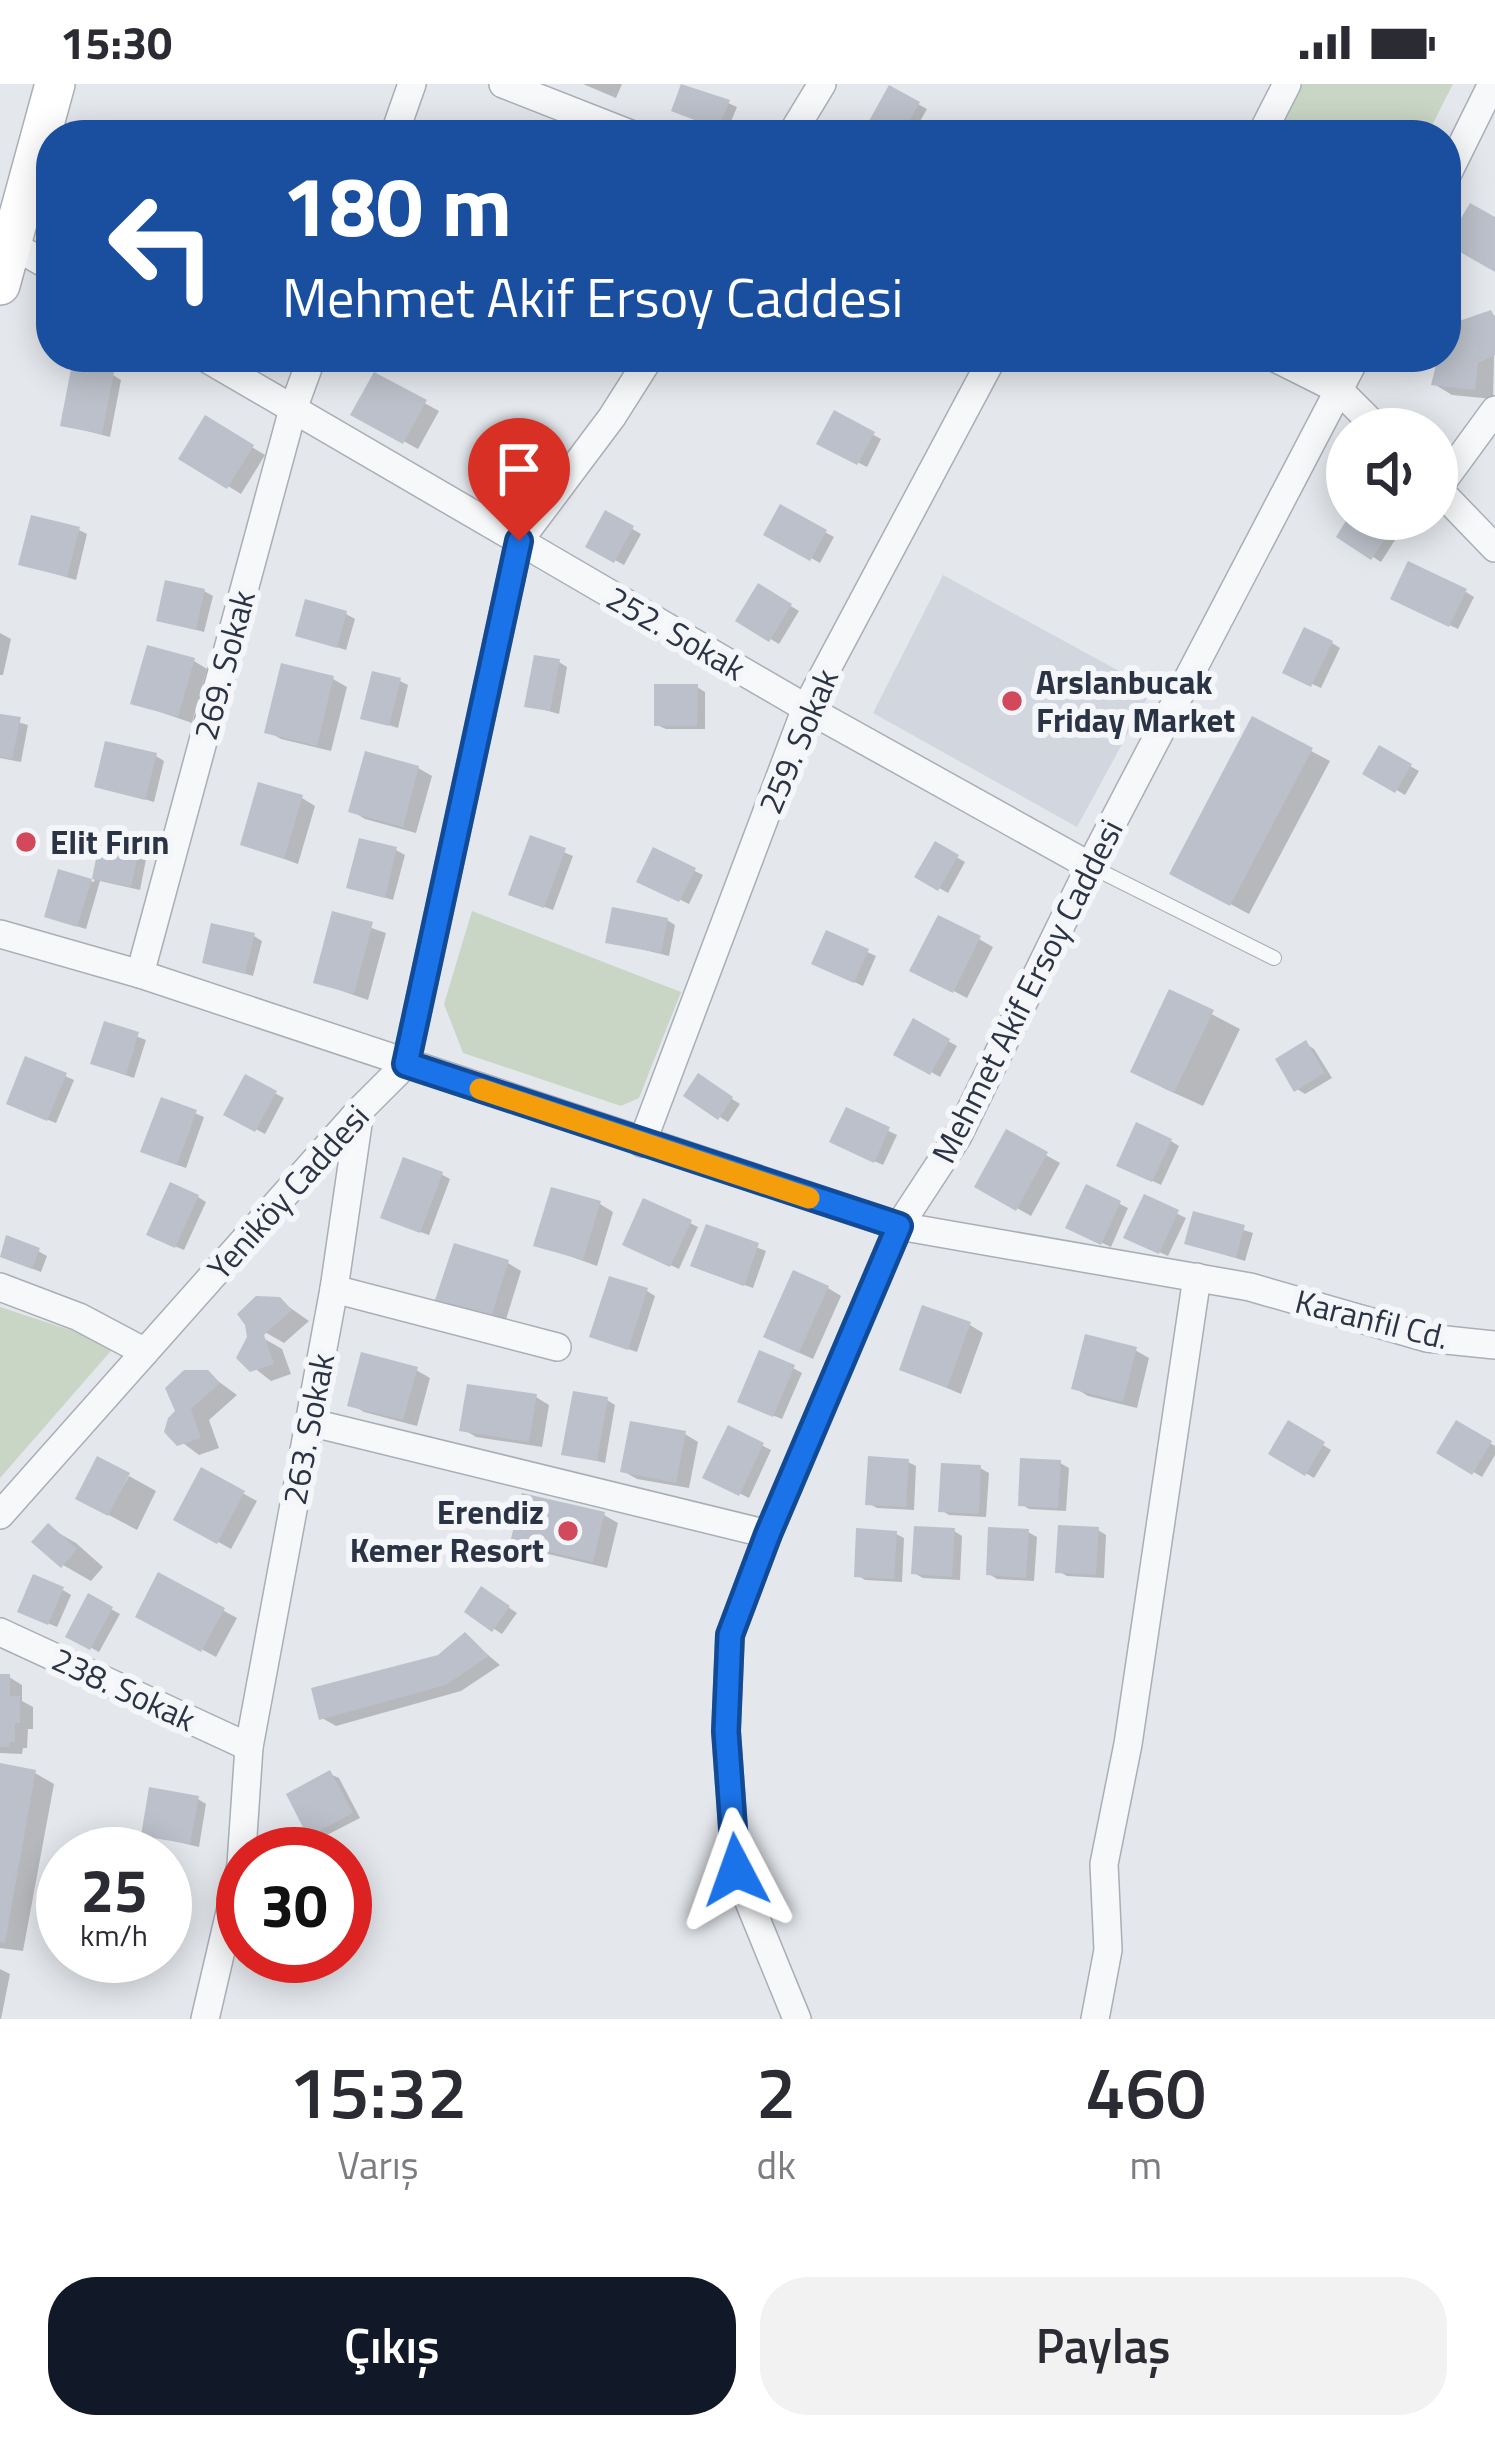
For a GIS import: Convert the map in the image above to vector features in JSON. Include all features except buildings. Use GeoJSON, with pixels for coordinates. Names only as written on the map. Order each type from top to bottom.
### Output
{"type":"FeatureCollection","features":[{"type":"Feature","properties":{"kind":"street"},"geometry":{"type":"LineString","coordinates":[[45,120],[55,84]]}},
{"type":"Feature","properties":{"kind":"street"},"geometry":{"type":"LineString","coordinates":[[399,120],[412,84]]}},
{"type":"Feature","properties":{"kind":"street"},"geometry":{"type":"LineString","coordinates":[[503,84],[595,120]]}},
{"type":"Feature","properties":{"kind":"street"},"geometry":{"type":"LineString","coordinates":[[800,120],[822,84]]}},
{"type":"Feature","properties":{"kind":"street"},"geometry":{"type":"LineString","coordinates":[[1269,120],[1287,84]]}},
{"type":"Feature","properties":{"kind":"street"},"geometry":{"type":"LineString","coordinates":[[1461,147],[1492,84]]}},
{"type":"Feature","properties":{"kind":"street"},"geometry":{"type":"LineString","coordinates":[[0,285],[36,153]]}},
{"type":"Feature","properties":{"kind":"street"},"geometry":{"type":"LineString","coordinates":[[11,244],[36,259]]}},
{"type":"Feature","properties":{"kind":"street","name":"252. Sokak"},"geometry":{"type":"LineString","coordinates":[[230,372],[806,708],[1090,866]]}},
{"type":"Feature","properties":{"kind":"street","name":"269. Sokak"},"geometry":{"type":"LineString","coordinates":[[140,974],[293,409],[307,372]]}},
{"type":"Feature","properties":{"kind":"street"},"geometry":{"type":"LineString","coordinates":[[406,1064],[519,541],[612,418],[641,372]]}},
{"type":"Feature","properties":{"kind":"street","name":"259. Sokak"},"geometry":{"type":"LineString","coordinates":[[642,1143],[806,708],[985,372]]}},
{"type":"Feature","properties":{"kind":"street"},"geometry":{"type":"LineString","coordinates":[[1304,372],[1339,390],[1357,408]]}},
{"type":"Feature","properties":{"kind":"street","name":"Mehmet Akif Ersoy Caddesi"},"geometry":{"type":"LineString","coordinates":[[797,2019],[736,1870],[726,1731],[730,1635],[899,1226],[958,1136],[1090,866],[1348,372]]}},
{"type":"Feature","properties":{"kind":"street"},"geometry":{"type":"LineString","coordinates":[[1458,460],[1495,410]]}},
{"type":"Feature","properties":{"kind":"street"},"geometry":{"type":"LineString","coordinates":[[1458,510],[1495,548]]}},
{"type":"Feature","properties":{"kind":"street"},"geometry":{"type":"LineString","coordinates":[[0,934],[140,974],[899,1226]]}},
{"type":"Feature","properties":{"kind":"street","name":"Yeniköy Caddesi"},"geometry":{"type":"LineString","coordinates":[[0,1515],[360,1109],[406,1064]]}},
{"type":"Feature","properties":{"kind":"street","name":"263. Sokak"},"geometry":{"type":"LineString","coordinates":[[205,2019],[241,1865],[249,1747],[334,1289],[360,1109]]}},
{"type":"Feature","properties":{"kind":"street","name":"Karanfil Cd."},"geometry":{"type":"LineString","coordinates":[[899,1226],[1250,1286],[1427,1338],[1495,1346]]}},
{"type":"Feature","properties":{"kind":"street"},"geometry":{"type":"LineString","coordinates":[[1095,2019],[1108,1950],[1104,1864],[1128,1744],[1197,1277]]}},
{"type":"Feature","properties":{"kind":"street"},"geometry":{"type":"LineString","coordinates":[[0,1287],[79,1317],[145,1352]]}},
{"type":"Feature","properties":{"kind":"street"},"geometry":{"type":"LineString","coordinates":[[334,1289],[557,1346]]}},
{"type":"Feature","properties":{"kind":"street"},"geometry":{"type":"LineString","coordinates":[[309,1422],[768,1534]]}},
{"type":"Feature","properties":{"kind":"street","name":"238. Sokak"},"geometry":{"type":"LineString","coordinates":[[0,1632],[249,1747]]}},
{"type":"Feature","properties":{"kind":"lane"},"geometry":{"type":"LineString","coordinates":[[1090,866],[1274,958]]}},
{"type":"Feature","properties":{"kind":"shaded area","name":"Arslanbucak Friday Market"},"geometry":{"type":"Polygon","coordinates":[[[943,575],[1152,689],[1077,827],[873,713],[943,575]]]}},
{"type":"Feature","properties":{"kind":"green space"},"geometry":{"type":"Polygon","coordinates":[[[1299,84],[1453,84],[1435,120],[1281,120],[1299,84]]]}},
{"type":"Feature","properties":{"kind":"green space"},"geometry":{"type":"Polygon","coordinates":[[[472,911],[681,992],[639,1098],[621,1106],[463,1053],[444,1004],[472,911]]]}},
{"type":"Feature","properties":{"kind":"green space"},"geometry":{"type":"Polygon","coordinates":[[[0,1307],[116,1345],[0,1478],[0,1307]]]}},
{"type":"Feature","properties":{"kind":"slow traffic"},"geometry":{"type":"LineString","coordinates":[[480,1089],[809,1198]]}},
{"type":"Feature","properties":{"kind":"place","name":"Arslanbucak Friday Market"},"geometry":{"type":"Point","coordinates":[1012,701]}},
{"type":"Feature","properties":{"kind":"place","name":"Elit Fırın"},"geometry":{"type":"Point","coordinates":[26,842]}},
{"type":"Feature","properties":{"kind":"place","name":"Erendiz Kemer Resort"},"geometry":{"type":"Point","coordinates":[568,1531]}},
{"type":"Feature","properties":{"kind":"route"},"geometry":{"type":"LineString","coordinates":[[519,541],[406,1064],[899,1226],[730,1635],[726,1731],[736,1870]]}}]}
